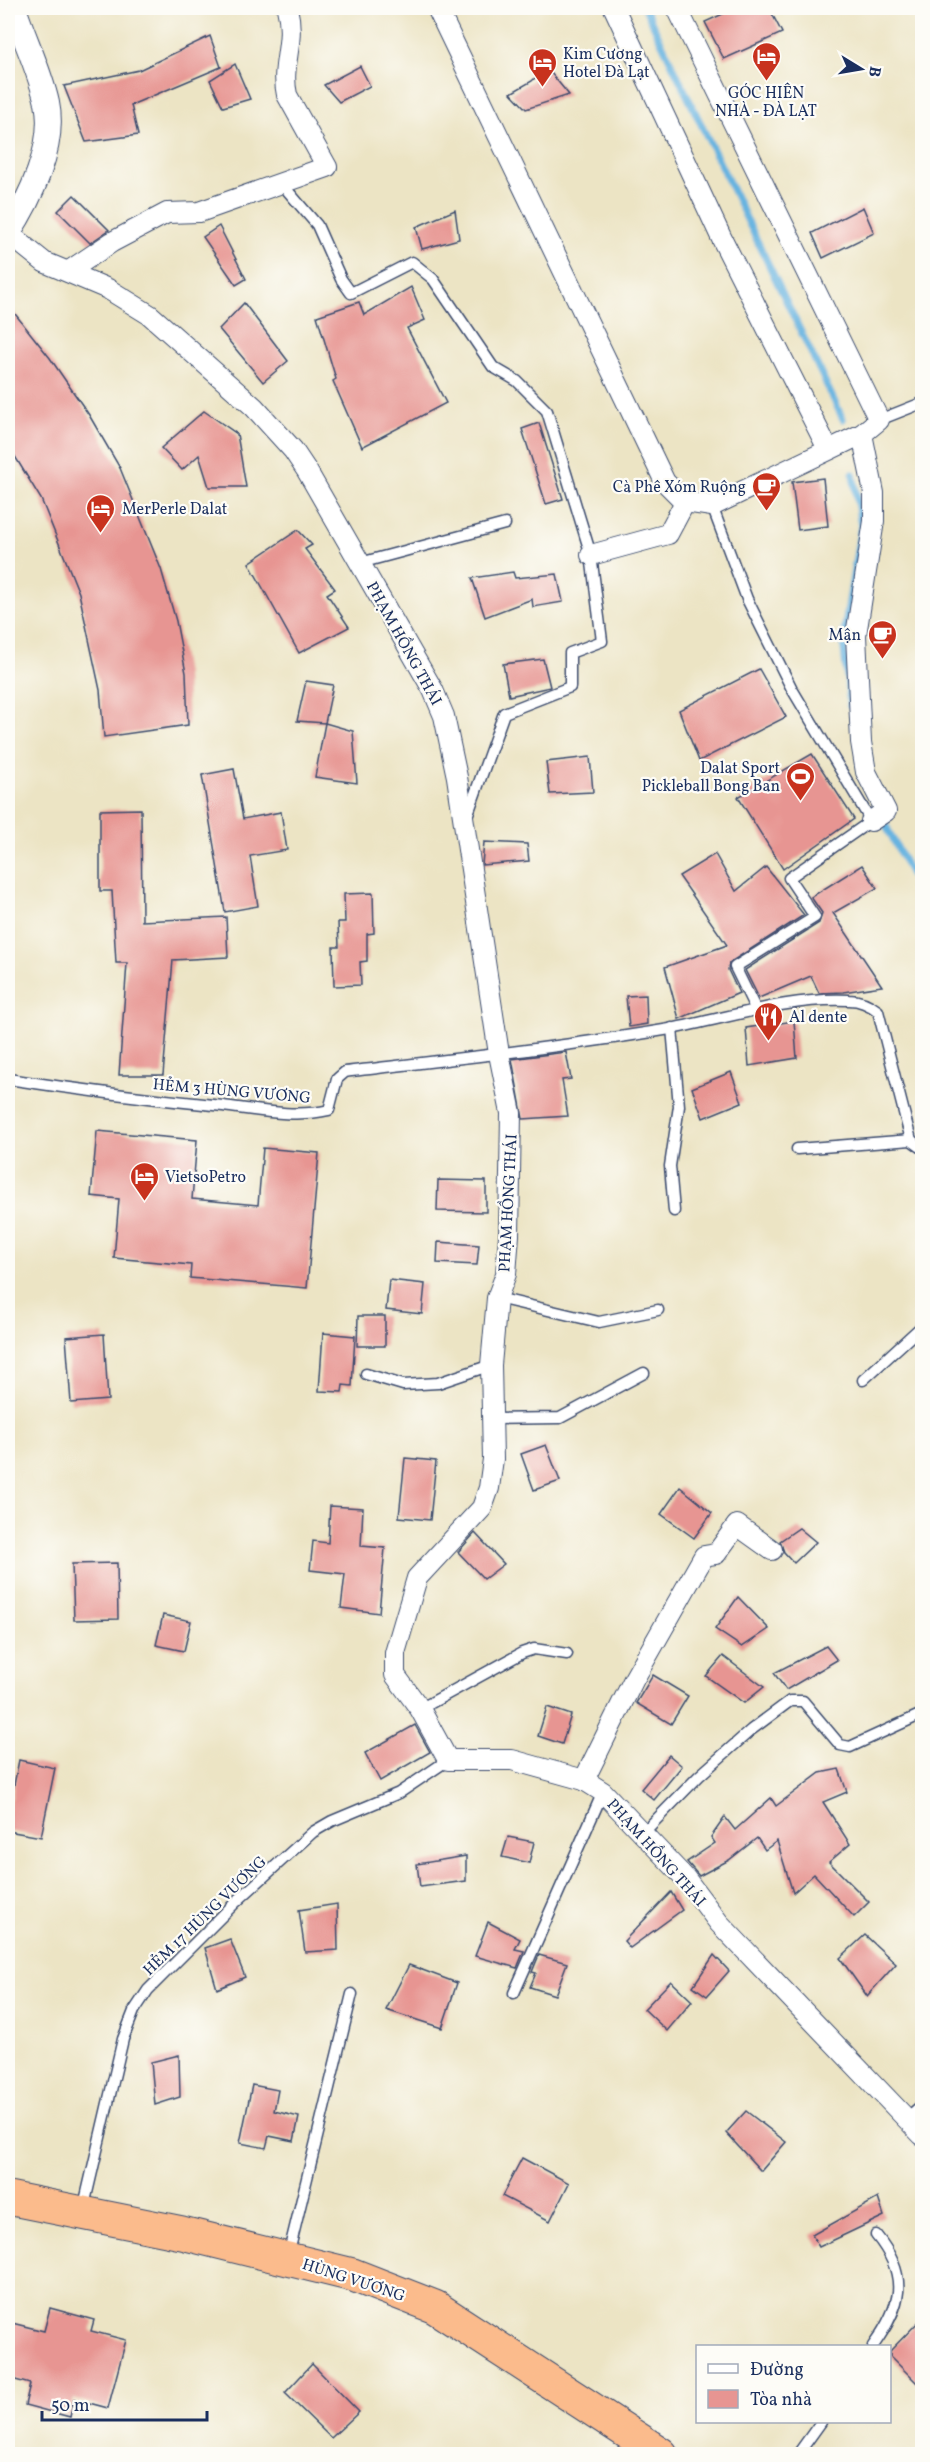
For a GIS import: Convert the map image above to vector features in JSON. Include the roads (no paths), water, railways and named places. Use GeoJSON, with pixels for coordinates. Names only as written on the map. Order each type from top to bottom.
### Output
{"type":"FeatureCollection","features":[{"type":"Feature","properties":{"kind":"highway","name":"HÙNG VƯƠNG"},"geometry":{"type":"LineString","coordinates":[[8,2198],[288,2257],[353,2275],[435,2307],[661,2454]]}},
{"type":"Feature","properties":{"kind":"street","name":"PHẠM HỒNG THÁI"},"geometry":{"type":"LineString","coordinates":[[14,8],[48,105],[46,147],[34,188],[8,233],[44,262],[69,271],[125,298],[150,315],[254,407],[293,450],[360,563],[444,716],[465,824],[499,1054],[511,1113],[506,1274],[497,1298],[491,1365],[493,1460],[489,1488],[482,1508],[417,1578],[395,1653],[396,1675],[420,1709],[448,1760],[512,1760],[584,1780],[603,1792],[644,1832],[686,1879],[719,1923],[922,2135]]}},
{"type":"Feature","properties":{"kind":"street"},"geometry":{"type":"LineString","coordinates":[[69,271],[112,242],[167,213],[199,212],[327,167],[287,95],[284,81],[292,33],[287,8]]}},
{"type":"Feature","properties":{"kind":"street"},"geometry":{"type":"LineString","coordinates":[[437,8],[665,482],[686,502],[711,506],[862,434],[879,420],[677,8]]}},
{"type":"Feature","properties":{"kind":"street"},"geometry":{"type":"LineString","coordinates":[[614,8],[721,237],[828,449]]}},
{"type":"Feature","properties":{"kind":"street"},"geometry":{"type":"LineString","coordinates":[[862,434],[874,493],[874,521],[856,635],[861,742],[877,817]]}},
{"type":"Feature","properties":{"kind":"street"},"geometry":{"type":"LineString","coordinates":[[591,555],[668,534],[686,502]]}},
{"type":"Feature","properties":{"kind":"street"},"geometry":{"type":"LineString","coordinates":[[584,1780],[634,1679],[704,1556],[716,1554],[738,1525],[772,1550]]}},
{"type":"Feature","properties":{"kind":"lane"},"geometry":{"type":"LineString","coordinates":[[281,183],[317,225],[341,279],[351,293],[412,262],[433,279],[493,367],[517,381],[547,411],[591,555],[603,641],[570,653],[570,687],[504,713],[465,824]]}},
{"type":"Feature","properties":{"kind":"lane"},"geometry":{"type":"LineString","coordinates":[[879,420],[922,403]]}},
{"type":"Feature","properties":{"kind":"lane"},"geometry":{"type":"LineString","coordinates":[[711,506],[747,599],[792,689],[877,817],[789,878],[814,916],[735,967],[755,1008]]}},
{"type":"Feature","properties":{"kind":"lane"},"geometry":{"type":"LineString","coordinates":[[360,563],[505,524]]}},
{"type":"Feature","properties":{"kind":"lane"},"geometry":{"type":"LineString","coordinates":[[499,1054],[672,1028],[755,1008],[848,1000],[870,1004],[878,1011],[911,1140],[922,1148]]}},
{"type":"Feature","properties":{"kind":"lane"},"geometry":{"type":"LineString","coordinates":[[672,1028],[679,1106],[669,1166],[674,1211]]}},
{"type":"Feature","properties":{"kind":"lane","name":"HẺM 3 HÙNG VƯƠNG"},"geometry":{"type":"LineString","coordinates":[[8,1079],[127,1096],[287,1113],[318,1113],[329,1110],[337,1079],[345,1072],[499,1054]]}},
{"type":"Feature","properties":{"kind":"lane"},"geometry":{"type":"LineString","coordinates":[[797,1149],[911,1140]]}},
{"type":"Feature","properties":{"kind":"lane"},"geometry":{"type":"LineString","coordinates":[[497,1298],[599,1322],[658,1310]]}},
{"type":"Feature","properties":{"kind":"lane"},"geometry":{"type":"LineString","coordinates":[[863,1380],[922,1326]]}},
{"type":"Feature","properties":{"kind":"lane"},"geometry":{"type":"LineString","coordinates":[[366,1374],[403,1385],[438,1383],[491,1365]]}},
{"type":"Feature","properties":{"kind":"lane"},"geometry":{"type":"LineString","coordinates":[[492,1419],[560,1418],[644,1373]]}},
{"type":"Feature","properties":{"kind":"lane"},"geometry":{"type":"LineString","coordinates":[[420,1709],[522,1653],[534,1649],[567,1654]]}},
{"type":"Feature","properties":{"kind":"lane"},"geometry":{"type":"LineString","coordinates":[[644,1832],[699,1776],[751,1730],[790,1701],[803,1701],[840,1745],[850,1747],[922,1714]]}},
{"type":"Feature","properties":{"kind":"lane","name":"HẺM 17 HÙNG VƯƠNG"},"geometry":{"type":"LineString","coordinates":[[82,2213],[123,2039],[134,2011],[148,1990],[213,1923],[313,1832],[332,1821],[399,1793],[448,1760]]}},
{"type":"Feature","properties":{"kind":"lane"},"geometry":{"type":"LineString","coordinates":[[514,1993],[603,1792]]}},
{"type":"Feature","properties":{"kind":"lane"},"geometry":{"type":"LineString","coordinates":[[288,2257],[352,1994]]}},
{"type":"Feature","properties":{"kind":"lane"},"geometry":{"type":"LineString","coordinates":[[907,2118],[922,2105]]}},
{"type":"Feature","properties":{"kind":"lane"},"geometry":{"type":"LineString","coordinates":[[874,2345],[891,2321],[900,2282],[889,2252],[876,2235]]}},
{"type":"Feature","properties":{"kind":"lane"},"geometry":{"type":"LineString","coordinates":[[798,2454],[820,2423]]}},
{"type":"Feature","properties":{"kind":"waterway"},"geometry":{"type":"LineString","coordinates":[[645,8],[843,419]]}},
{"type":"Feature","properties":{"kind":"waterway"},"geometry":{"type":"LineString","coordinates":[[850,706],[843,639],[861,526],[853,474]]}},
{"type":"Feature","properties":{"kind":"waterway"},"geometry":{"type":"LineString","coordinates":[[881,816],[922,896]]}},
{"type":"Feature","properties":{"kind":"railway"},"geometry":{"type":"LineString","coordinates":[[920,8],[922,14]]}},
{"type":"Feature","properties":{"kind":"place","name":"GÓC HIÊN NHÀ - ĐÀ LẠT"},"geometry":{"type":"Point","coordinates":[766,82]}},
{"type":"Feature","properties":{"kind":"place","name":"Kim Cương Hotel Đà Lạt"},"geometry":{"type":"Point","coordinates":[542,88]}},
{"type":"Feature","properties":{"kind":"place","name":"Cà Phê Xóm Ruộng"},"geometry":{"type":"Point","coordinates":[767,512]}},
{"type":"Feature","properties":{"kind":"place","name":"MerPerle Dalat"},"geometry":{"type":"Point","coordinates":[101,534]}},
{"type":"Feature","properties":{"kind":"place","name":"Mận"},"geometry":{"type":"Point","coordinates":[882,660]}},
{"type":"Feature","properties":{"kind":"place","name":"Dalat Sport Pickleball Bong Ban"},"geometry":{"type":"Point","coordinates":[801,802]}},
{"type":"Feature","properties":{"kind":"place","name":"Al dente"},"geometry":{"type":"Point","coordinates":[768,1042]}},
{"type":"Feature","properties":{"kind":"place","name":"VietsoPetro"},"geometry":{"type":"Point","coordinates":[144,1202]}}]}
